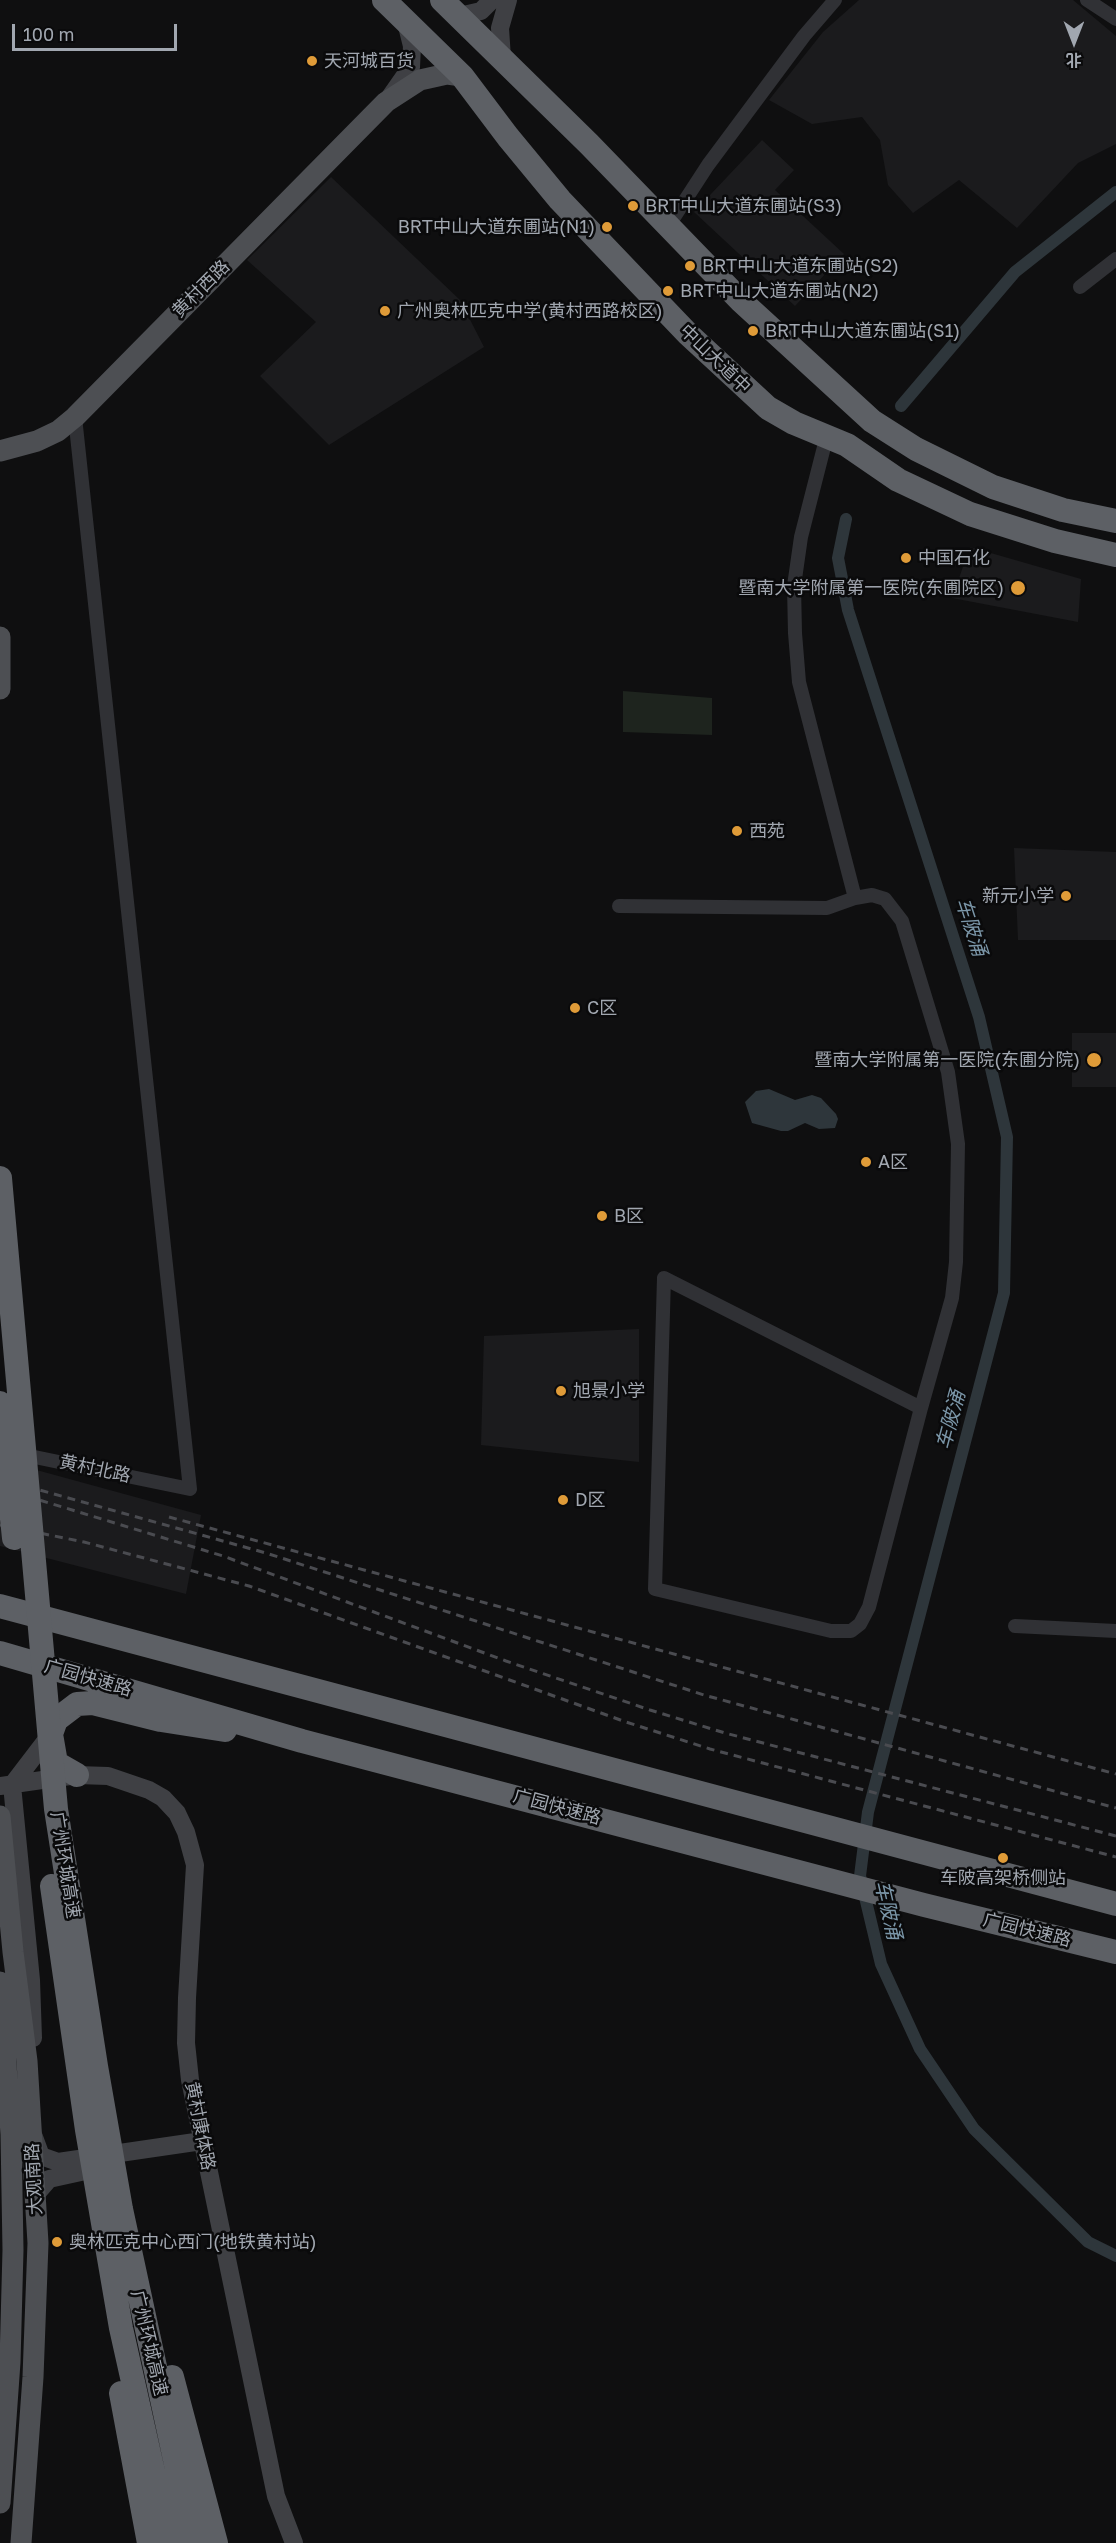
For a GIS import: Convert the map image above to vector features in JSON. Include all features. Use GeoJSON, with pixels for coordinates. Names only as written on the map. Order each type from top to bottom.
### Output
{"type":"FeatureCollection","features":[{"type":"Feature","properties":{"kind":"highway","name":"中山大道中"},"geometry":{"type":"LineString","coordinates":[[384,0],[462,76],[560,200],[688,334],[768,408],[794,423],[847,445],[898,480],[989,521],[1116,555]]}},
{"type":"Feature","properties":{"kind":"highway"},"geometry":{"type":"LineString","coordinates":[[451,8],[761,320],[873,421],[971,477],[1013,494],[1063,510],[1116,521]]}},
{"type":"Feature","properties":{"kind":"highway","name":"广州环城高速"},"geometry":{"type":"LineString","coordinates":[[0,1178],[50,1740],[62,1845],[108,2139],[135,2284],[192,2543]]}},
{"type":"Feature","properties":{"kind":"highway","name":"广州环城高速"},"geometry":{"type":"LineString","coordinates":[[0,1403],[30,1721],[87,2130],[121,2328],[169,2543]]}},
{"type":"Feature","properties":{"kind":"highway"},"geometry":{"type":"LineString","coordinates":[[0,1606],[1116,1904]]}},
{"type":"Feature","properties":{"kind":"highway","name":"广园快速路"},"geometry":{"type":"LineString","coordinates":[[0,1653],[302,1741],[924,1905],[1116,1952]]}},
{"type":"Feature","properties":{"kind":"highway"},"geometry":{"type":"LineString","coordinates":[[216,2543],[163,2343],[128,2193],[62,1834],[50,1740],[56,1720],[64,1712],[85,1702],[161,1720],[302,1741]]}},
{"type":"Feature","properties":{"kind":"highway"},"geometry":{"type":"LineString","coordinates":[[50,1740],[56,1762],[77,1775]]}},
{"type":"Feature","properties":{"kind":"highway"},"geometry":{"type":"LineString","coordinates":[[45,1841],[73,2082],[129,2448],[149,2543]]}},
{"type":"Feature","properties":{"kind":"main road","name":"黄村西路"},"geometry":{"type":"LineString","coordinates":[[0,451],[48,436],[75,417],[386,102],[420,80],[447,74],[462,76]]}},
{"type":"Feature","properties":{"kind":"main road"},"geometry":{"type":"LineString","coordinates":[[0,637],[0,689]]}},
{"type":"Feature","properties":{"kind":"main road","name":"大观南路"},"geometry":{"type":"LineString","coordinates":[[1,1823],[13,1952],[27,2061],[36,2194],[36,2326],[21,2543]]}},
{"type":"Feature","properties":{"kind":"main road","name":"大观南路"},"geometry":{"type":"LineString","coordinates":[[0,1982],[10,2134],[13,2306],[0,2503]]}},
{"type":"Feature","properties":{"kind":"street"},"geometry":{"type":"LineString","coordinates":[[451,8],[481,11],[492,0]]}},
{"type":"Feature","properties":{"kind":"street"},"geometry":{"type":"LineString","coordinates":[[502,58],[500,28],[508,0]]}},
{"type":"Feature","properties":{"kind":"street"},"geometry":{"type":"LineString","coordinates":[[669,225],[708,165],[804,36],[835,0]]}},
{"type":"Feature","properties":{"kind":"street"},"geometry":{"type":"LineString","coordinates":[[1088,0],[1116,19]]}},
{"type":"Feature","properties":{"kind":"street"},"geometry":{"type":"LineString","coordinates":[[386,102],[411,67],[412,46],[406,20]]}},
{"type":"Feature","properties":{"kind":"street"},"geometry":{"type":"LineString","coordinates":[[1080,287],[1116,259]]}},
{"type":"Feature","properties":{"kind":"street"},"geometry":{"type":"LineString","coordinates":[[768,408],[793,431],[862,468],[898,480]]}},
{"type":"Feature","properties":{"kind":"street","name":"黄村北路"},"geometry":{"type":"LineString","coordinates":[[0,1450],[190,1489],[75,417]]}},
{"type":"Feature","properties":{"kind":"street"},"geometry":{"type":"LineString","coordinates":[[824,447],[801,537],[794,586],[795,633],[800,682],[855,898]]}},
{"type":"Feature","properties":{"kind":"street"},"geometry":{"type":"LineString","coordinates":[[619,906],[827,908],[855,898],[873,895],[885,899],[903,921],[948,1072],[958,1144],[956,1262],[952,1298],[869,1607],[860,1624],[851,1631],[831,1631],[655,1589],[664,1278],[921,1408]]}},
{"type":"Feature","properties":{"kind":"street"},"geometry":{"type":"LineString","coordinates":[[1015,1626],[1116,1631]]}},
{"type":"Feature","properties":{"kind":"street"},"geometry":{"type":"LineString","coordinates":[[50,1740],[6,1785],[31,1980],[33,2074],[31,2128],[41,2156],[58,2162],[203,2146]]}},
{"type":"Feature","properties":{"kind":"street","name":"黄村康体路"},"geometry":{"type":"LineString","coordinates":[[6,1785],[77,1775],[108,1776],[149,1790],[163,1798],[177,1813],[192,1848],[195,1884],[186,2043],[203,2146],[276,2496],[294,2543]]}},
{"type":"Feature","properties":{"kind":"street"},"geometry":{"type":"LineString","coordinates":[[0,2098],[10,2134]]}},
{"type":"Feature","properties":{"kind":"street"},"geometry":{"type":"LineString","coordinates":[[36,2194],[49,2179],[66,2174],[203,2146]]}},
{"type":"Feature","properties":{"kind":"shaded area"},"geometry":{"type":"Polygon","coordinates":[[[859,0],[1073,0],[1116,36],[1116,144],[1078,163],[1017,228],[959,180],[913,213],[888,185],[880,140],[862,117],[812,124],[769,100],[823,32],[859,0]]]}},
{"type":"Feature","properties":{"kind":"shaded area"},"geometry":{"type":"Polygon","coordinates":[[[762,140],[794,170],[775,190],[844,254],[795,306],[694,212],[762,140]]]}},
{"type":"Feature","properties":{"kind":"shaded area","name":"广州奥林匹克中学(黄村西路校区)"},"geometry":{"type":"Polygon","coordinates":[[[331,177],[460,300],[484,347],[329,445],[260,376],[316,322],[247,260],[331,177]]]}},
{"type":"Feature","properties":{"kind":"shaded area","name":"暨南大学附属第一医院(东圃院区)"},"geometry":{"type":"Polygon","coordinates":[[[970,547],[1081,579],[1078,622],[952,598],[970,547]]]}},
{"type":"Feature","properties":{"kind":"shaded area"},"geometry":{"type":"Polygon","coordinates":[[[623,691],[712,698],[712,735],[623,732],[623,691]]]}},
{"type":"Feature","properties":{"kind":"shaded area","name":"新元小学"},"geometry":{"type":"Polygon","coordinates":[[[1014,848],[1116,852],[1116,940],[1018,940],[1014,848]]]}},
{"type":"Feature","properties":{"kind":"shaded area","name":"暨南大学附属第一医院(东圃分院)"},"geometry":{"type":"Polygon","coordinates":[[[1072,1033],[1116,1033],[1116,1087],[1072,1087],[1072,1033]]]}},
{"type":"Feature","properties":{"kind":"shaded area"},"geometry":{"type":"Polygon","coordinates":[[[769,1089],[795,1100],[812,1095],[821,1098],[836,1114],[838,1119],[835,1128],[819,1129],[805,1123],[788,1131],[781,1131],[752,1123],[745,1102],[756,1091],[769,1089]]]}},
{"type":"Feature","properties":{"kind":"shaded area","name":"旭景小学"},"geometry":{"type":"Polygon","coordinates":[[[639,1329],[639,1462],[481,1445],[484,1336],[639,1329]]]}},
{"type":"Feature","properties":{"kind":"shaded area"},"geometry":{"type":"Polygon","coordinates":[[[0,1460],[201,1515],[186,1594],[0,1546],[0,1460]]]}},
{"type":"Feature","properties":{"kind":"waterway"},"geometry":{"type":"LineString","coordinates":[[901,406],[1015,272],[1116,192]]}},
{"type":"Feature","properties":{"kind":"waterway","name":"车陂涌"},"geometry":{"type":"LineString","coordinates":[[846,519],[838,558],[848,610],[979,1017],[1007,1137],[1004,1293],[868,1812],[860,1876],[881,1964],[920,2049],[974,2129],[1088,2242],[1116,2256]]}},
{"type":"Feature","properties":{"kind":"railway"},"geometry":{"type":"LineString","coordinates":[[0,1479],[266,1553],[704,1695],[1116,1808]]}},
{"type":"Feature","properties":{"kind":"railway"},"geometry":{"type":"LineString","coordinates":[[0,1488],[223,1556],[506,1661],[650,1710],[725,1733],[1116,1836]]}},
{"type":"Feature","properties":{"kind":"railway"},"geometry":{"type":"LineString","coordinates":[[169,1517],[1116,1774]]}},
{"type":"Feature","properties":{"kind":"railway"},"geometry":{"type":"LineString","coordinates":[[0,1525],[84,1542],[249,1586],[626,1722],[710,1749],[1116,1857]]}},
{"type":"Feature","properties":{"kind":"place","name":"天河城百货"},"geometry":{"type":"Point","coordinates":[312,61]}},
{"type":"Feature","properties":{"kind":"place","name":"BRT中山大道东圃站(S3)"},"geometry":{"type":"Point","coordinates":[633,206]}},
{"type":"Feature","properties":{"kind":"place","name":"BRT中山大道东圃站(N1)"},"geometry":{"type":"Point","coordinates":[607,227]}},
{"type":"Feature","properties":{"kind":"place","name":"BRT中山大道东圃站(S2)"},"geometry":{"type":"Point","coordinates":[690,266]}},
{"type":"Feature","properties":{"kind":"place","name":"BRT中山大道东圃站(N2)"},"geometry":{"type":"Point","coordinates":[668,291]}},
{"type":"Feature","properties":{"kind":"place","name":"广州奥林匹克中学(黄村西路校区)"},"geometry":{"type":"Point","coordinates":[385,311]}},
{"type":"Feature","properties":{"kind":"place","name":"BRT中山大道东圃站(S1)"},"geometry":{"type":"Point","coordinates":[753,331]}},
{"type":"Feature","properties":{"kind":"place","name":"中国石化"},"geometry":{"type":"Point","coordinates":[906,558]}},
{"type":"Feature","properties":{"kind":"place","name":"暨南大学附属第一医院(东圃院区)"},"geometry":{"type":"Point","coordinates":[1018,588]}},
{"type":"Feature","properties":{"kind":"place","name":"西苑"},"geometry":{"type":"Point","coordinates":[737,831]}},
{"type":"Feature","properties":{"kind":"place","name":"新元小学"},"geometry":{"type":"Point","coordinates":[1066,896]}},
{"type":"Feature","properties":{"kind":"place","name":"C区"},"geometry":{"type":"Point","coordinates":[575,1008]}},
{"type":"Feature","properties":{"kind":"place","name":"暨南大学附属第一医院(东圃分院)"},"geometry":{"type":"Point","coordinates":[1094,1060]}},
{"type":"Feature","properties":{"kind":"place","name":"A区"},"geometry":{"type":"Point","coordinates":[866,1162]}},
{"type":"Feature","properties":{"kind":"place","name":"B区"},"geometry":{"type":"Point","coordinates":[602,1216]}},
{"type":"Feature","properties":{"kind":"place","name":"旭景小学"},"geometry":{"type":"Point","coordinates":[561,1391]}},
{"type":"Feature","properties":{"kind":"place","name":"D区"},"geometry":{"type":"Point","coordinates":[563,1500]}},
{"type":"Feature","properties":{"kind":"place","name":"车陂高架桥侧站"},"geometry":{"type":"Point","coordinates":[1003,1858]}},
{"type":"Feature","properties":{"kind":"place","name":"奥林匹克中心西门(地铁黄村站)"},"geometry":{"type":"Point","coordinates":[57,2242]}}]}
